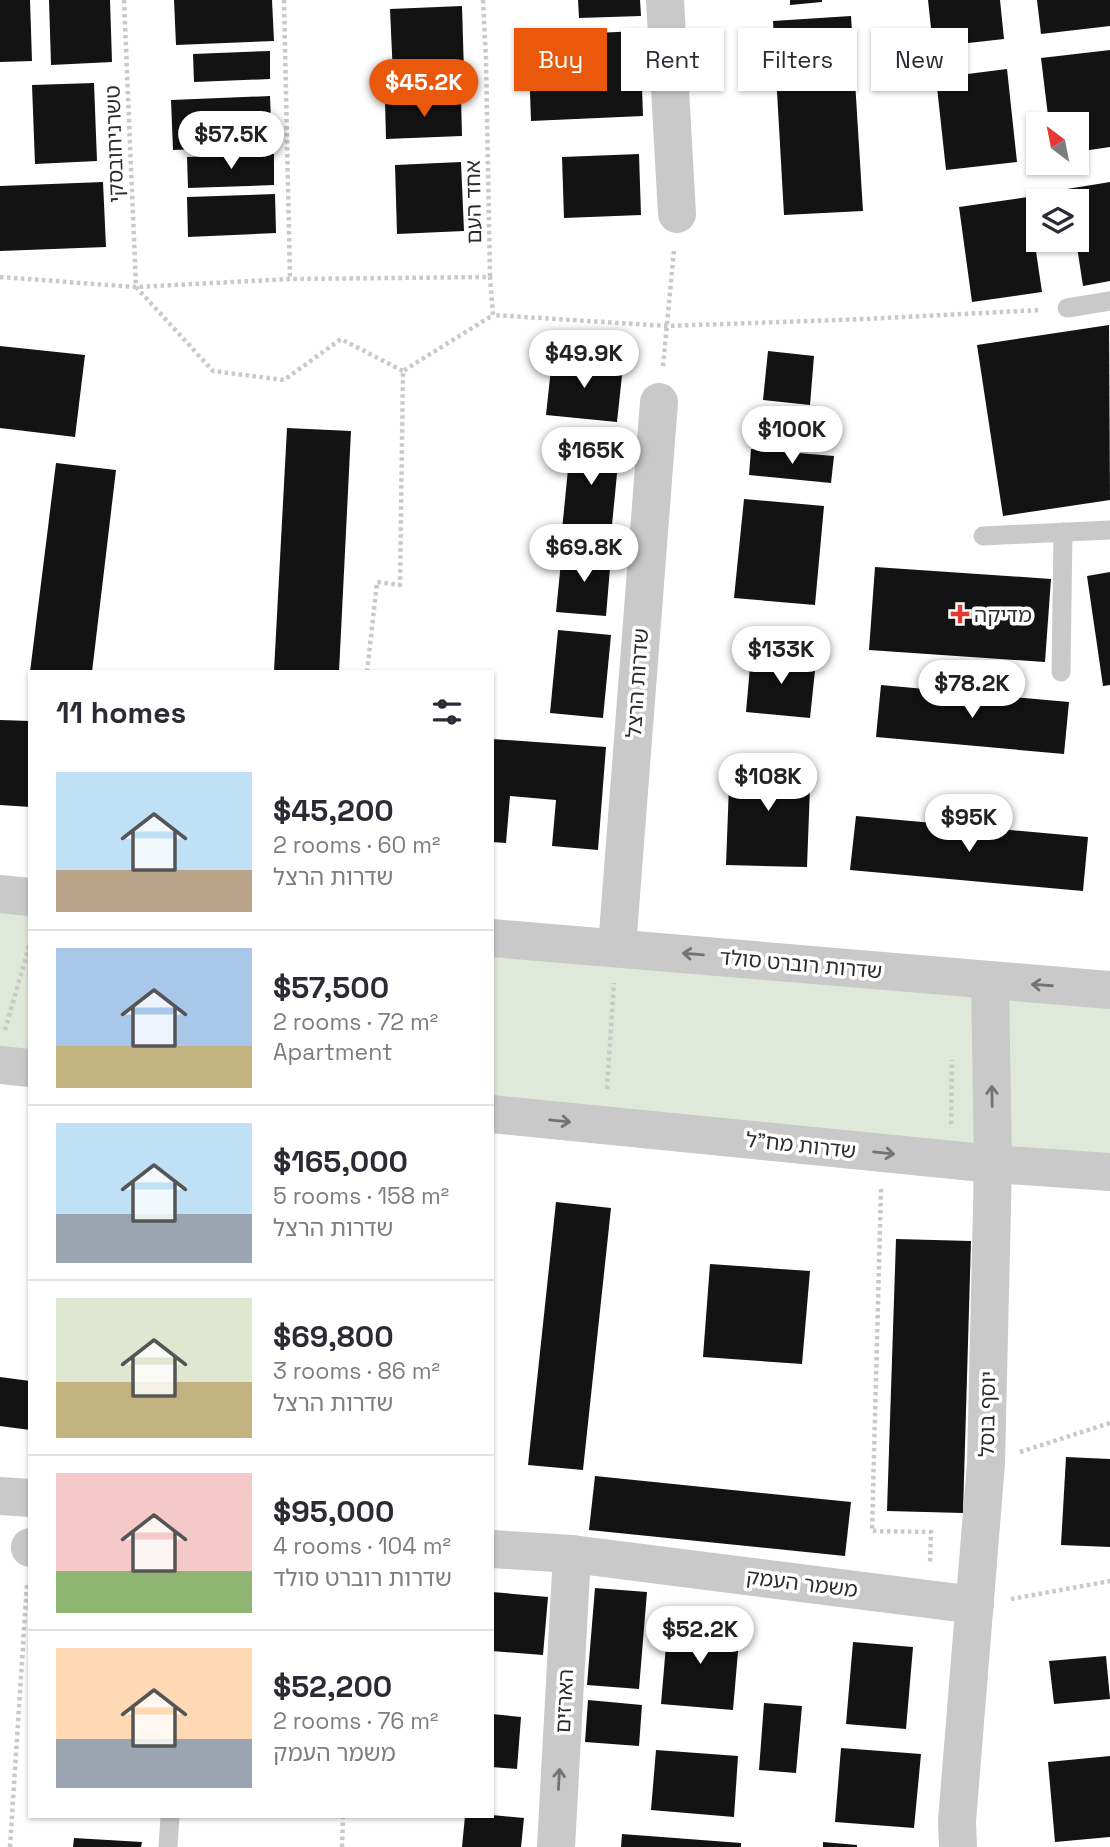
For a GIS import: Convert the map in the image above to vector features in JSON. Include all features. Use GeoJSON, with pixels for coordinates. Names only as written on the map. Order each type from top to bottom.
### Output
{"type":"FeatureCollection","features":[{"type":"Feature","properties":{"kind":"street"},"geometry":{"type":"LineString","coordinates":[[665,0],[677,214]]}},
{"type":"Feature","properties":{"kind":"street","name":"שדרות הרצל"},"geometry":{"type":"LineString","coordinates":[[617,947],[659,402]]}},
{"type":"Feature","properties":{"kind":"street"},"geometry":{"type":"LineString","coordinates":[[0,894],[28,897]]}},
{"type":"Feature","properties":{"kind":"street","name":"שדרות רוברט סולד"},"geometry":{"type":"LineString","coordinates":[[494,938],[1110,990]]}},
{"type":"Feature","properties":{"kind":"street","name":"יוסף בוסל"},"geometry":{"type":"LineString","coordinates":[[958,1847],[957,1821],[986,1464],[993,1164],[990,981]]}},
{"type":"Feature","properties":{"kind":"street"},"geometry":{"type":"LineString","coordinates":[[2,1049],[28,1067]]}},
{"type":"Feature","properties":{"kind":"street","name":"שדרות מח\"ל"},"geometry":{"type":"LineString","coordinates":[[494,1114],[993,1164],[1110,1172]]}},
{"type":"Feature","properties":{"kind":"street"},"geometry":{"type":"LineString","coordinates":[[0,1496],[28,1497]]}},
{"type":"Feature","properties":{"kind":"street","name":"משמר העמק"},"geometry":{"type":"LineString","coordinates":[[494,1549],[572,1554],[975,1605]]}},
{"type":"Feature","properties":{"kind":"street","name":"הארזים"},"geometry":{"type":"LineString","coordinates":[[556,1847],[572,1554]]}},
{"type":"Feature","properties":{"kind":"lane"},"geometry":{"type":"LineString","coordinates":[[1066,309],[1110,301]]}},
{"type":"Feature","properties":{"kind":"lane"},"geometry":{"type":"LineString","coordinates":[[983,536],[1110,530]]}},
{"type":"Feature","properties":{"kind":"lane"},"geometry":{"type":"LineString","coordinates":[[1061,672],[1063,532]]}},
{"type":"Feature","properties":{"kind":"lane"},"geometry":{"type":"LineString","coordinates":[[168,1847],[170,1818]]}},
{"type":"Feature","properties":{"kind":"path","name":"טשרניחובסקי"},"geometry":{"type":"LineString","coordinates":[[124,0],[136,287]]}},
{"type":"Feature","properties":{"kind":"path"},"geometry":{"type":"LineString","coordinates":[[284,0],[290,279]]}},
{"type":"Feature","properties":{"kind":"path","name":"אחד העם"},"geometry":{"type":"LineString","coordinates":[[483,0],[490,277],[494,315]]}},
{"type":"Feature","properties":{"kind":"path"},"geometry":{"type":"LineString","coordinates":[[659,402],[677,214]]}},
{"type":"Feature","properties":{"kind":"path"},"geometry":{"type":"LineString","coordinates":[[0,277],[136,287],[290,279],[490,277]]}},
{"type":"Feature","properties":{"kind":"path"},"geometry":{"type":"LineString","coordinates":[[136,287],[214,371],[284,380],[341,339],[402,371]]}},
{"type":"Feature","properties":{"kind":"path"},"geometry":{"type":"LineString","coordinates":[[402,371],[494,315],[667,326],[1066,309]]}},
{"type":"Feature","properties":{"kind":"path"},"geometry":{"type":"LineString","coordinates":[[367,670],[377,582],[400,585],[402,371]]}},
{"type":"Feature","properties":{"kind":"path"},"geometry":{"type":"LineString","coordinates":[[604,1125],[617,947]]}},
{"type":"Feature","properties":{"kind":"path"},"geometry":{"type":"LineString","coordinates":[[2,1049],[28,951]]}},
{"type":"Feature","properties":{"kind":"path"},"geometry":{"type":"LineString","coordinates":[[951,1160],[952,1055]]}},
{"type":"Feature","properties":{"kind":"path"},"geometry":{"type":"LineString","coordinates":[[882,1153],[872,1531],[931,1532],[930,1566],[978,1566]]}},
{"type":"Feature","properties":{"kind":"path"},"geometry":{"type":"LineString","coordinates":[[986,1464],[1110,1423]]}},
{"type":"Feature","properties":{"kind":"path"},"geometry":{"type":"LineString","coordinates":[[10,1847],[28,1577]]}},
{"type":"Feature","properties":{"kind":"path"},"geometry":{"type":"LineString","coordinates":[[975,1605],[1110,1581]]}},
{"type":"Feature","properties":{"kind":"path"},"geometry":{"type":"LineString","coordinates":[[342,1847],[343,1818]]}},
{"type":"Feature","properties":{"kind":"green space"},"geometry":{"type":"Polygon","coordinates":[[[0,905],[28,908],[28,1070],[0,1067],[0,905]]]}},
{"type":"Feature","properties":{"kind":"green space"},"geometry":{"type":"Polygon","coordinates":[[[494,951],[978,996],[980,1150],[494,1109],[494,951]]]}},
{"type":"Feature","properties":{"kind":"green space"},"geometry":{"type":"Polygon","coordinates":[[[1007,997],[1110,1004],[1110,1160],[1005,1152],[1007,997]]]}},
{"type":"Feature","properties":{"kind":"building"},"geometry":{"type":"Polygon","coordinates":[[[0,0],[30,0],[32,61],[0,62],[0,0]]]}},
{"type":"Feature","properties":{"kind":"building"},"geometry":{"type":"Polygon","coordinates":[[[49,0],[110,0],[112,62],[51,65],[49,0]]]}},
{"type":"Feature","properties":{"kind":"building"},"geometry":{"type":"Polygon","coordinates":[[[174,0],[272,0],[274,41],[176,45],[174,0]]]}},
{"type":"Feature","properties":{"kind":"building"},"geometry":{"type":"Polygon","coordinates":[[[578,0],[640,0],[641,16],[579,18],[578,0]]]}},
{"type":"Feature","properties":{"kind":"building"},"geometry":{"type":"Polygon","coordinates":[[[790,0],[822,0],[822,2],[790,5],[790,0]]]}},
{"type":"Feature","properties":{"kind":"building"},"geometry":{"type":"Polygon","coordinates":[[[928,0],[1000,0],[1004,39],[968,43],[968,28],[931,28],[928,0]]]}},
{"type":"Feature","properties":{"kind":"building"},"geometry":{"type":"Polygon","coordinates":[[[1037,0],[1110,0],[1110,26],[1041,34],[1037,0]]]}},
{"type":"Feature","properties":{"kind":"building"},"geometry":{"type":"Polygon","coordinates":[[[462,6],[464,73],[393,76],[390,9],[462,6]]]}},
{"type":"Feature","properties":{"kind":"building"},"geometry":{"type":"Polygon","coordinates":[[[851,16],[852,28],[773,28],[773,21],[851,16]]]}},
{"type":"Feature","properties":{"kind":"building"},"geometry":{"type":"Polygon","coordinates":[[[607,32],[621,32],[621,91],[642,91],[643,116],[531,121],[530,91],[607,91],[607,32]]]}},
{"type":"Feature","properties":{"kind":"building"},"geometry":{"type":"Polygon","coordinates":[[[1110,50],[1110,147],[1089,150],[1089,112],[1048,112],[1041,58],[1110,50]]]}},
{"type":"Feature","properties":{"kind":"building"},"geometry":{"type":"Polygon","coordinates":[[[270,51],[270,79],[194,82],[193,54],[270,51]]]}},
{"type":"Feature","properties":{"kind":"building"},"geometry":{"type":"Polygon","coordinates":[[[1007,69],[1017,162],[946,170],[937,91],[968,91],[968,74],[1007,69]]]}},
{"type":"Feature","properties":{"kind":"building"},"geometry":{"type":"Polygon","coordinates":[[[94,83],[97,161],[35,164],[32,85],[94,83]]]}},
{"type":"Feature","properties":{"kind":"building"},"geometry":{"type":"Polygon","coordinates":[[[777,91],[856,91],[863,211],[784,215],[777,91]]]}},
{"type":"Feature","properties":{"kind":"building"},"geometry":{"type":"Polygon","coordinates":[[[270,96],[272,146],[173,150],[171,100],[270,96]]]}},
{"type":"Feature","properties":{"kind":"building"},"geometry":{"type":"Polygon","coordinates":[[[461,98],[462,136],[386,139],[385,101],[461,98]]]}},
{"type":"Feature","properties":{"kind":"building"},"geometry":{"type":"Polygon","coordinates":[[[274,154],[274,185],[188,188],[187,157],[274,154]]]}},
{"type":"Feature","properties":{"kind":"building"},"geometry":{"type":"Polygon","coordinates":[[[639,154],[641,215],[564,218],[562,157],[639,154]]]}},
{"type":"Feature","properties":{"kind":"building"},"geometry":{"type":"Polygon","coordinates":[[[461,162],[464,231],[397,234],[395,165],[461,162]]]}},
{"type":"Feature","properties":{"kind":"building"},"geometry":{"type":"Polygon","coordinates":[[[103,182],[106,247],[0,251],[0,186],[103,182]]]}},
{"type":"Feature","properties":{"kind":"building"},"geometry":{"type":"Polygon","coordinates":[[[1110,182],[1110,281],[1083,286],[1078,252],[1089,252],[1089,189],[1067,189],[1110,182]]]}},
{"type":"Feature","properties":{"kind":"building"},"geometry":{"type":"Polygon","coordinates":[[[275,194],[276,233],[188,237],[187,197],[275,194]]]}},
{"type":"Feature","properties":{"kind":"building"},"geometry":{"type":"Polygon","coordinates":[[[1026,197],[1026,252],[1036,252],[1042,292],[972,302],[959,207],[1026,197]]]}},
{"type":"Feature","properties":{"kind":"building"},"geometry":{"type":"Polygon","coordinates":[[[1109,325],[1110,500],[1003,516],[977,345],[1109,325]]]}},
{"type":"Feature","properties":{"kind":"building"},"geometry":{"type":"Polygon","coordinates":[[[0,346],[85,355],[75,437],[0,428],[0,346]]]}},
{"type":"Feature","properties":{"kind":"building"},"geometry":{"type":"Polygon","coordinates":[[[768,351],[814,356],[810,405],[763,400],[768,351]]]}},
{"type":"Feature","properties":{"kind":"building"},"geometry":{"type":"Polygon","coordinates":[[[552,359],[623,366],[617,422],[546,415],[552,359]]]}},
{"type":"Feature","properties":{"kind":"building"},"geometry":{"type":"Polygon","coordinates":[[[287,428],[351,431],[339,670],[274,670],[287,428]]]}},
{"type":"Feature","properties":{"kind":"building"},"geometry":{"type":"Polygon","coordinates":[[[571,439],[620,443],[611,535],[562,530],[571,439]]]}},
{"type":"Feature","properties":{"kind":"building"},"geometry":{"type":"Polygon","coordinates":[[[751,449],[834,456],[831,483],[749,475],[751,449]]]}},
{"type":"Feature","properties":{"kind":"building"},"geometry":{"type":"Polygon","coordinates":[[[56,463],[116,470],[92,670],[30,670],[56,463]]]}},
{"type":"Feature","properties":{"kind":"building"},"geometry":{"type":"Polygon","coordinates":[[[744,499],[824,506],[815,605],[734,598],[744,499]]]}},
{"type":"Feature","properties":{"kind":"building"},"geometry":{"type":"Polygon","coordinates":[[[562,552],[611,556],[606,616],[556,612],[562,552]]]}},
{"type":"Feature","properties":{"kind":"building","name":"מדיקה"},"geometry":{"type":"Polygon","coordinates":[[[875,567],[1051,579],[1045,662],[869,650],[875,567]]]}},
{"type":"Feature","properties":{"kind":"building"},"geometry":{"type":"Polygon","coordinates":[[[1110,572],[1110,685],[1103,686],[1087,576],[1110,572]]]}},
{"type":"Feature","properties":{"kind":"building"},"geometry":{"type":"Polygon","coordinates":[[[558,630],[611,635],[603,718],[550,713],[558,630]]]}},
{"type":"Feature","properties":{"kind":"building"},"geometry":{"type":"Polygon","coordinates":[[[751,655],[816,661],[810,718],[746,712],[751,655]]]}},
{"type":"Feature","properties":{"kind":"building"},"geometry":{"type":"Polygon","coordinates":[[[881,685],[1069,702],[1064,754],[876,737],[881,685]]]}},
{"type":"Feature","properties":{"kind":"building"},"geometry":{"type":"Polygon","coordinates":[[[0,720],[28,721],[28,807],[0,805],[0,720]]]}},
{"type":"Feature","properties":{"kind":"building"},"geometry":{"type":"Polygon","coordinates":[[[494,739],[606,747],[598,850],[552,846],[556,800],[510,796],[506,843],[494,842],[494,739]]]}},
{"type":"Feature","properties":{"kind":"building"},"geometry":{"type":"Polygon","coordinates":[[[730,759],[811,761],[807,867],[726,865],[730,759]]]}},
{"type":"Feature","properties":{"kind":"building"},"geometry":{"type":"Polygon","coordinates":[[[856,816],[1088,837],[1083,891],[850,870],[856,816]]]}},
{"type":"Feature","properties":{"kind":"building"},"geometry":{"type":"Polygon","coordinates":[[[556,1202],[611,1208],[583,1470],[528,1465],[556,1202]]]}},
{"type":"Feature","properties":{"kind":"building"},"geometry":{"type":"Polygon","coordinates":[[[896,1239],[971,1241],[963,1513],[887,1511],[896,1239]]]}},
{"type":"Feature","properties":{"kind":"building"},"geometry":{"type":"Polygon","coordinates":[[[710,1264],[810,1271],[802,1364],[703,1357],[710,1264]]]}},
{"type":"Feature","properties":{"kind":"building"},"geometry":{"type":"Polygon","coordinates":[[[0,1377],[28,1381],[28,1430],[0,1426],[0,1377]]]}},
{"type":"Feature","properties":{"kind":"building"},"geometry":{"type":"Polygon","coordinates":[[[1066,1457],[1110,1459],[1110,1547],[1061,1545],[1066,1457]]]}},
{"type":"Feature","properties":{"kind":"building"},"geometry":{"type":"Polygon","coordinates":[[[595,1476],[851,1502],[845,1556],[589,1530],[595,1476]]]}},
{"type":"Feature","properties":{"kind":"building"},"geometry":{"type":"Polygon","coordinates":[[[595,1588],[647,1592],[639,1689],[587,1685],[595,1588]]]}},
{"type":"Feature","properties":{"kind":"building"},"geometry":{"type":"Polygon","coordinates":[[[494,1592],[548,1597],[543,1655],[494,1651],[494,1592]]]}},
{"type":"Feature","properties":{"kind":"building"},"geometry":{"type":"Polygon","coordinates":[[[668,1622],[740,1628],[733,1710],[661,1704],[668,1622]]]}},
{"type":"Feature","properties":{"kind":"building"},"geometry":{"type":"Polygon","coordinates":[[[853,1642],[913,1647],[906,1729],[846,1724],[853,1642]]]}},
{"type":"Feature","properties":{"kind":"building"},"geometry":{"type":"Polygon","coordinates":[[[1106,1656],[1110,1699],[1054,1704],[1049,1661],[1106,1656]]]}},
{"type":"Feature","properties":{"kind":"building"},"geometry":{"type":"Polygon","coordinates":[[[588,1700],[642,1705],[639,1746],[585,1742],[588,1700]]]}},
{"type":"Feature","properties":{"kind":"building"},"geometry":{"type":"Polygon","coordinates":[[[764,1703],[802,1706],[796,1773],[759,1770],[764,1703]]]}},
{"type":"Feature","properties":{"kind":"building"},"geometry":{"type":"Polygon","coordinates":[[[494,1714],[521,1717],[517,1769],[494,1767],[494,1714]]]}},
{"type":"Feature","properties":{"kind":"building"},"geometry":{"type":"Polygon","coordinates":[[[841,1748],[921,1754],[914,1828],[835,1822],[841,1748]]]}},
{"type":"Feature","properties":{"kind":"building"},"geometry":{"type":"Polygon","coordinates":[[[656,1750],[738,1756],[734,1817],[651,1810],[656,1750]]]}},
{"type":"Feature","properties":{"kind":"building"},"geometry":{"type":"Polygon","coordinates":[[[1110,1756],[1110,1837],[1055,1842],[1048,1762],[1110,1756]]]}},
{"type":"Feature","properties":{"kind":"building"},"geometry":{"type":"Polygon","coordinates":[[[494,1815],[524,1818],[521,1847],[462,1847],[465,1818],[494,1818],[494,1815]]]}},
{"type":"Feature","properties":{"kind":"building"},"geometry":{"type":"Polygon","coordinates":[[[622,1834],[741,1843],[741,1847],[621,1847],[622,1834]]]}},
{"type":"Feature","properties":{"kind":"building"},"geometry":{"type":"Polygon","coordinates":[[[74,1838],[142,1842],[141,1847],[73,1847],[74,1838]]]}},
{"type":"Feature","properties":{"kind":"building"},"geometry":{"type":"Polygon","coordinates":[[[823,1842],[857,1845],[857,1847],[823,1847],[823,1842]]]}},
{"type":"Feature","properties":{"kind":"place","name":"מדיקה"},"geometry":{"type":"Point","coordinates":[960,614]}}]}
